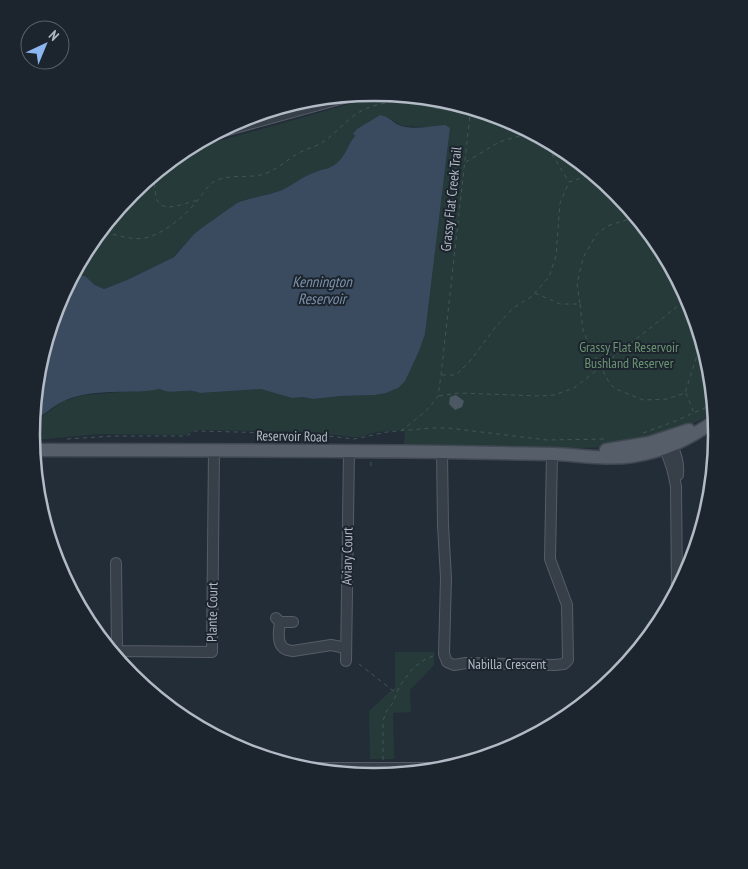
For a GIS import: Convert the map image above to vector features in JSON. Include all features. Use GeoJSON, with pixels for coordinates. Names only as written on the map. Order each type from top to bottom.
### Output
{"type":"FeatureCollection","features":[{"type":"Feature","properties":{"kind":"main road","name":"Reservoir Road"},"geometry":{"type":"LineString","coordinates":[[41,450],[552,454],[624,448],[649,443],[667,444],[708,424]]}},
{"type":"Feature","properties":{"kind":"street"},"geometry":{"type":"LineString","coordinates":[[263,120],[294,111]]}},
{"type":"Feature","properties":{"kind":"street"},"geometry":{"type":"LineString","coordinates":[[667,444],[676,458],[678,467],[676,486],[677,576]]}},
{"type":"Feature","properties":{"kind":"street","name":"Plante Court"},"geometry":{"type":"LineString","coordinates":[[120,651],[212,652],[214,450]]}},
{"type":"Feature","properties":{"kind":"street","name":"Aviary Court"},"geometry":{"type":"LineString","coordinates":[[346,661],[349,452]]}},
{"type":"Feature","properties":{"kind":"street"},"geometry":{"type":"LineString","coordinates":[[442,452],[446,578],[444,654]]}},
{"type":"Feature","properties":{"kind":"street","name":"Nabilla Crescent"},"geometry":{"type":"LineString","coordinates":[[444,654],[447,662],[454,664],[564,664],[567,662],[567,605],[550,559],[552,454]]}},
{"type":"Feature","properties":{"kind":"street","name":"Plante Court"},"geometry":{"type":"LineString","coordinates":[[116,563],[117,648]]}},
{"type":"Feature","properties":{"kind":"street"},"geometry":{"type":"LineString","coordinates":[[293,622],[278,620],[281,647],[288,651],[292,652],[331,645],[346,648]]}},
{"type":"Feature","properties":{"kind":"street"},"geometry":{"type":"LineString","coordinates":[[383,768],[396,768]]}},
{"type":"Feature","properties":{"kind":"path"},"geometry":{"type":"LineString","coordinates":[[107,234],[134,239],[158,233],[178,220],[208,187],[220,180],[265,174],[301,152],[324,142],[364,110],[401,101]]}},
{"type":"Feature","properties":{"kind":"path"},"geometry":{"type":"LineString","coordinates":[[427,105],[439,110],[445,108]]}},
{"type":"Feature","properties":{"kind":"path","name":"Grassy Flat Creek Trail"},"geometry":{"type":"LineString","coordinates":[[438,396],[470,115]]}},
{"type":"Feature","properties":{"kind":"path"},"geometry":{"type":"LineString","coordinates":[[465,162],[499,142],[522,135]]}},
{"type":"Feature","properties":{"kind":"path","name":"Grassy Flat Creek Trail"},"geometry":{"type":"LineString","coordinates":[[550,150],[569,182]]}},
{"type":"Feature","properties":{"kind":"path"},"geometry":{"type":"LineString","coordinates":[[441,375],[456,374],[470,361],[494,329],[513,308],[531,297],[549,277],[556,256],[560,203],[569,182],[586,177]]}},
{"type":"Feature","properties":{"kind":"path"},"geometry":{"type":"LineString","coordinates":[[154,183],[157,201],[161,206],[172,207],[197,201]]}},
{"type":"Feature","properties":{"kind":"path"},"geometry":{"type":"LineString","coordinates":[[630,220],[607,226],[596,234],[584,258],[577,284],[583,330],[610,384],[616,389],[643,400],[667,399],[685,392]]}},
{"type":"Feature","properties":{"kind":"path"},"geometry":{"type":"LineString","coordinates":[[534,293],[560,304],[580,304]]}},
{"type":"Feature","properties":{"kind":"path"},"geometry":{"type":"LineString","coordinates":[[400,432],[425,412],[438,396],[459,393],[539,396],[554,395],[574,388],[681,303]]}},
{"type":"Feature","properties":{"kind":"path"},"geometry":{"type":"LineString","coordinates":[[694,413],[685,392],[698,352]]}},
{"type":"Feature","properties":{"kind":"path"},"geometry":{"type":"LineString","coordinates":[[643,433],[706,407]]}},
{"type":"Feature","properties":{"kind":"path"},"geometry":{"type":"LineString","coordinates":[[63,440],[114,436],[186,436],[195,431],[311,434],[354,439],[368,437],[377,433],[431,428],[448,428],[547,440],[606,439]]}},
{"type":"Feature","properties":{"kind":"path"},"geometry":{"type":"LineString","coordinates":[[383,768],[383,721],[399,687],[413,668],[429,657],[444,654]]}},
{"type":"Feature","properties":{"kind":"path"},"geometry":{"type":"LineString","coordinates":[[359,664],[396,693]]}},
{"type":"Feature","properties":{"kind":"green space","name":"Grassy Flat Reservoir Bushland Reserver"},"geometry":{"type":"Polygon","coordinates":[[[374,100],[418,103],[460,112],[502,126],[541,145],[594,183],[625,214],[652,249],[674,287],[697,348],[702,369],[707,417],[688,426],[612,447],[404,446],[405,430],[377,432],[359,437],[310,432],[195,430],[185,435],[98,434],[40,439],[41,417],[64,401],[84,395],[160,389],[170,392],[195,391],[200,393],[261,389],[292,398],[303,397],[313,399],[375,395],[398,388],[425,334],[450,128],[402,126],[380,115],[357,129],[353,135],[355,136],[336,164],[274,193],[237,203],[194,234],[173,257],[127,280],[103,289],[80,276],[109,231],[138,198],[188,157],[209,144],[361,101],[374,100]]]}},
{"type":"Feature","properties":{"kind":"green space"},"geometry":{"type":"Polygon","coordinates":[[[395,652],[435,652],[434,665],[410,690],[411,712],[393,713],[394,759],[370,759],[369,711],[395,687],[395,652]]]}},
{"type":"Feature","properties":{"kind":"water","name":"Kennington Reservoir"},"geometry":{"type":"Polygon","coordinates":[[[380,115],[398,125],[406,127],[417,128],[445,125],[450,128],[425,334],[405,381],[398,388],[375,395],[313,399],[303,397],[292,398],[261,389],[200,393],[195,391],[169,392],[160,389],[99,393],[87,394],[64,401],[41,416],[46,369],[51,348],[65,307],[80,276],[85,276],[95,285],[104,289],[174,257],[194,234],[237,203],[282,190],[309,175],[335,164],[343,156],[357,129],[380,115]]]}},
{"type":"Feature","properties":{"kind":"building"},"geometry":{"type":"Polygon","coordinates":[[[456,395],[464,401],[462,407],[455,410],[449,404],[450,397],[456,395]]]}}]}
